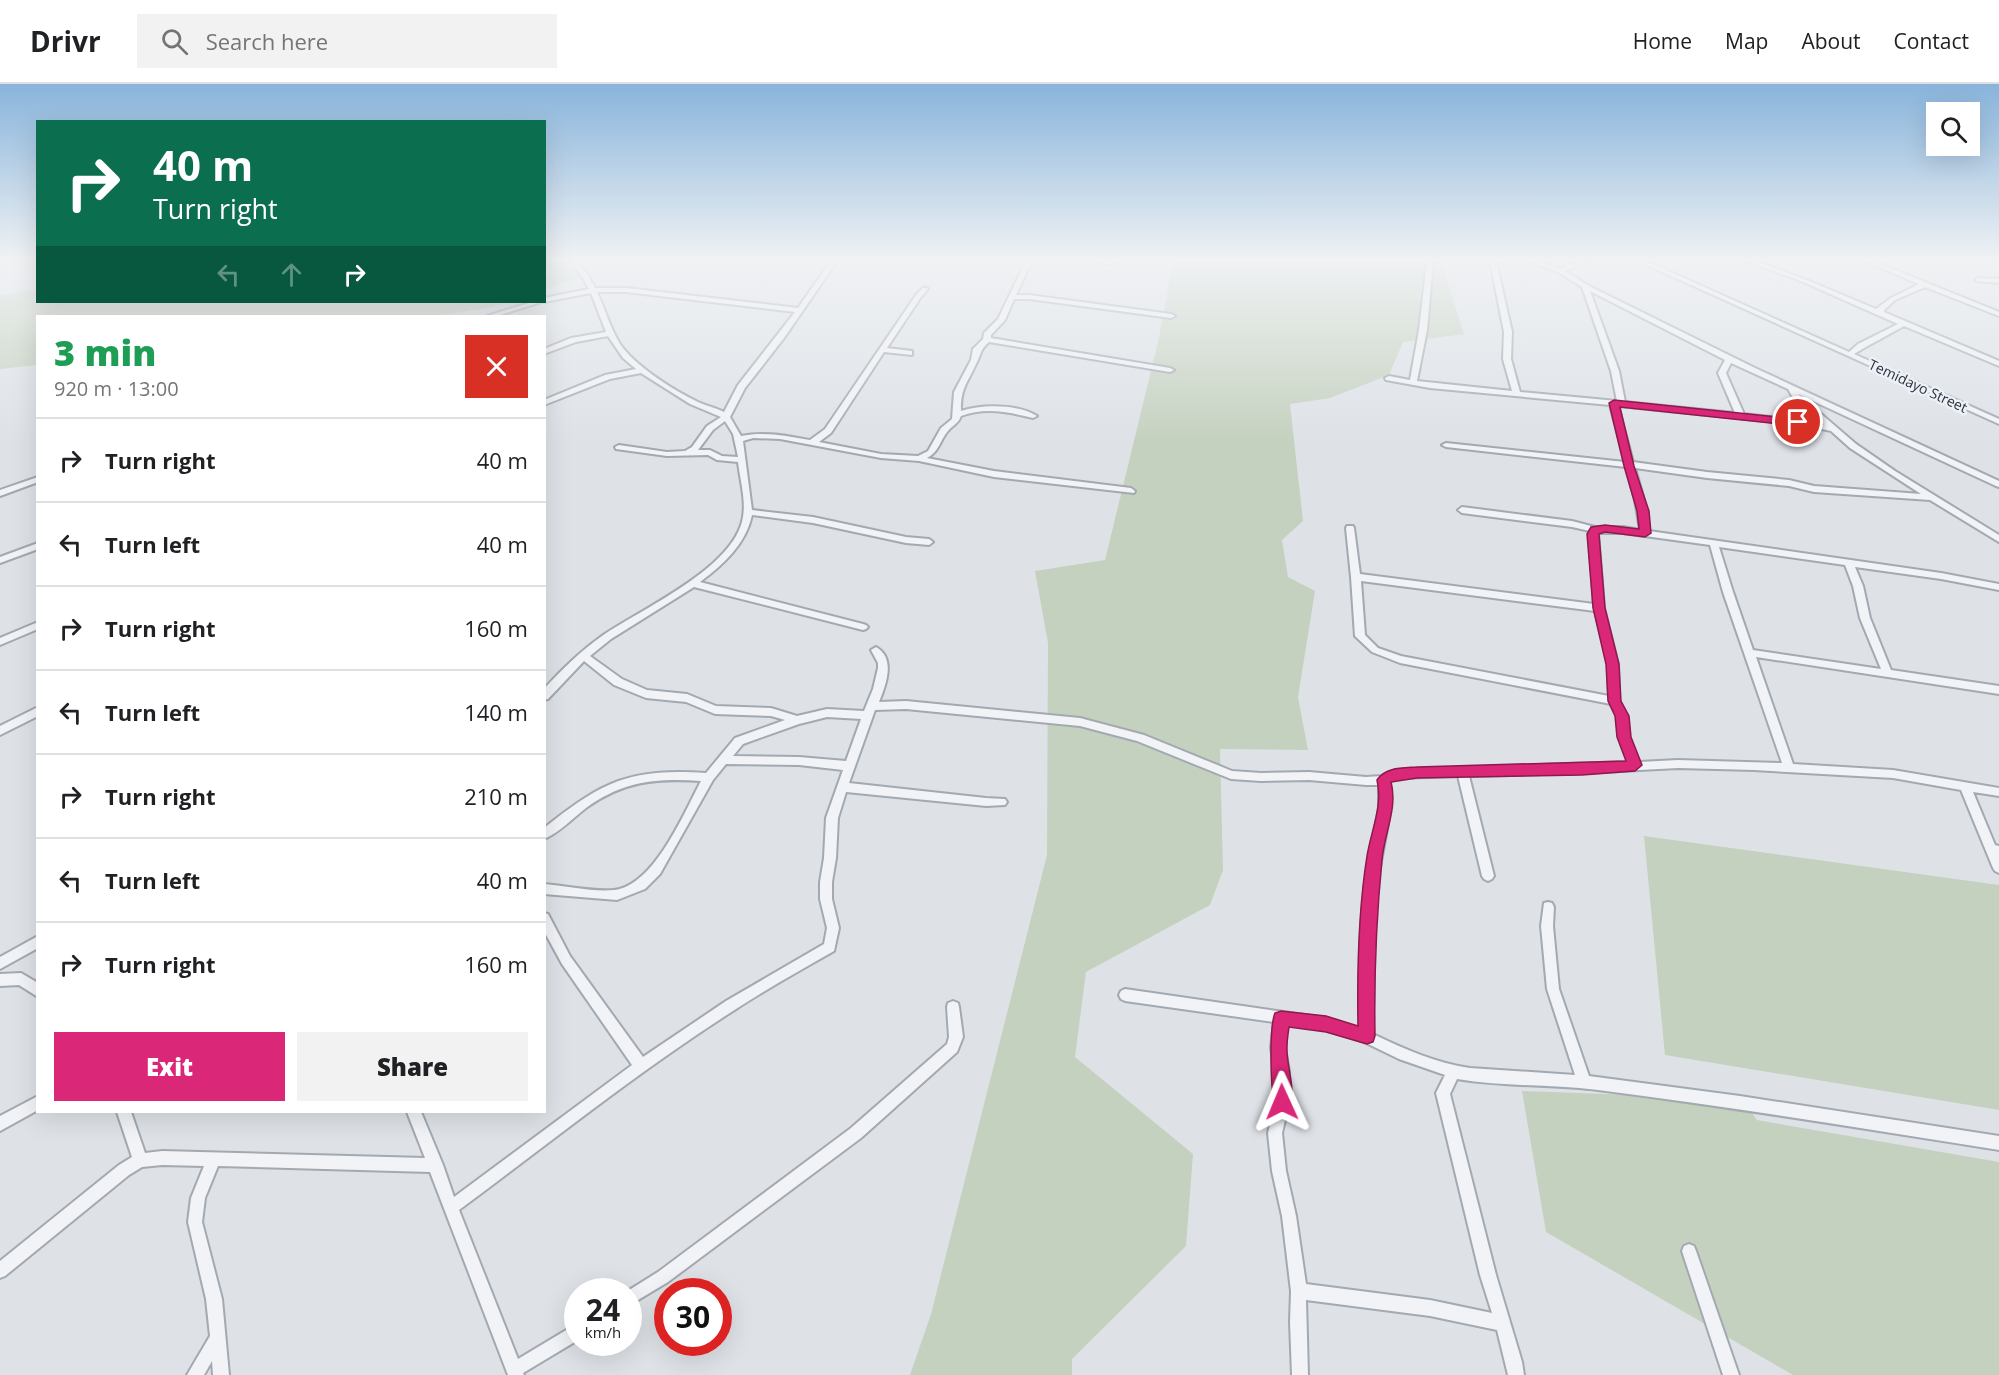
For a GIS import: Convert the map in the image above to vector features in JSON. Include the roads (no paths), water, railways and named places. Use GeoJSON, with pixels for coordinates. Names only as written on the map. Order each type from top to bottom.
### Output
{"type":"FeatureCollection","features":[{"type":"Feature","properties":{"kind":"street"},"geometry":{"type":"LineString","coordinates":[[546,694],[584,656],[625,625],[708,572],[730,549],[741,532],[747,512],[740,439],[726,417],[693,402],[644,370],[621,351],[606,321]]}},
{"type":"Feature","properties":{"kind":"street"},"geometry":{"type":"LineString","coordinates":[[687,453],[696,449],[710,428],[726,417],[741,387],[791,321]]}},
{"type":"Feature","properties":{"kind":"street"},"geometry":{"type":"LineString","coordinates":[[812,443],[825,435],[902,321]]}},
{"type":"Feature","properties":{"kind":"street"},"geometry":{"type":"LineString","coordinates":[[919,459],[931,453],[944,430],[956,420],[956,401],[962,381],[975,363],[977,349],[987,340],[988,333],[1000,321]]}},
{"type":"Feature","properties":{"kind":"street"},"geometry":{"type":"LineString","coordinates":[[1413,382],[1425,321]]}},
{"type":"Feature","properties":{"kind":"street"},"geometry":{"type":"LineString","coordinates":[[1506,321],[1508,332],[1507,359],[1516,393]]}},
{"type":"Feature","properties":{"kind":"street"},"geometry":{"type":"LineString","coordinates":[[1598,321],[1615,371],[1618,404],[1629,466],[1643,511],[1645,533]]}},
{"type":"Feature","properties":{"kind":"street"},"geometry":{"type":"LineString","coordinates":[[1656,321],[1789,387],[1999,484]]}},
{"type":"Feature","properties":{"kind":"street","name":"Temidayo Street"},"geometry":{"type":"LineString","coordinates":[[1776,321],[1999,423]]}},
{"type":"Feature","properties":{"kind":"street"},"geometry":{"type":"LineString","coordinates":[[1897,321],[1999,364]]}},
{"type":"Feature","properties":{"kind":"street"},"geometry":{"type":"LineString","coordinates":[[1850,354],[1903,324]]}},
{"type":"Feature","properties":{"kind":"street"},"geometry":{"type":"LineString","coordinates":[[546,351],[574,340],[610,333]]}},
{"type":"Feature","properties":{"kind":"street"},"geometry":{"type":"LineString","coordinates":[[987,340],[1170,370]]}},
{"type":"Feature","properties":{"kind":"street"},"geometry":{"type":"LineString","coordinates":[[883,350],[909,353]]}},
{"type":"Feature","properties":{"kind":"street"},"geometry":{"type":"LineString","coordinates":[[1730,358],[1722,373],[1741,417]]}},
{"type":"Feature","properties":{"kind":"street"},"geometry":{"type":"LineString","coordinates":[[546,402],[608,377],[644,370]]}},
{"type":"Feature","properties":{"kind":"street"},"geometry":{"type":"LineString","coordinates":[[1389,378],[1564,400],[1588,399],[1817,425],[1836,430]]}},
{"type":"Feature","properties":{"kind":"street"},"geometry":{"type":"LineString","coordinates":[[1789,387],[1798,399],[1853,446],[1999,538]]}},
{"type":"Feature","properties":{"kind":"street"},"geometry":{"type":"LineString","coordinates":[[957,415],[969,410],[999,407],[1032,416]]}},
{"type":"Feature","properties":{"kind":"street"},"geometry":{"type":"LineString","coordinates":[[740,439],[753,436],[771,437],[881,456],[919,459],[948,467],[1004,476],[1131,491]]}},
{"type":"Feature","properties":{"kind":"street"},"geometry":{"type":"LineString","coordinates":[[1446,446],[1789,483],[1814,489],[1933,498]]}},
{"type":"Feature","properties":{"kind":"street"},"geometry":{"type":"LineString","coordinates":[[619,447],[667,454],[710,452],[720,458],[742,460]]}},
{"type":"Feature","properties":{"kind":"street"},"geometry":{"type":"LineString","coordinates":[[0,493],[36,480]]}},
{"type":"Feature","properties":{"kind":"street"},"geometry":{"type":"LineString","coordinates":[[1462,510],[1572,524],[1595,530],[1605,528],[1645,533],[1941,576],[1995,586],[1999,598]]}},
{"type":"Feature","properties":{"kind":"street"},"geometry":{"type":"LineString","coordinates":[[747,512],[813,520],[906,540],[929,542]]}},
{"type":"Feature","properties":{"kind":"street"},"geometry":{"type":"LineString","coordinates":[[1350,528],[1360,636],[1375,650],[1400,659],[1614,701]]}},
{"type":"Feature","properties":{"kind":"street"},"geometry":{"type":"LineString","coordinates":[[1595,530],[1593,534],[1599,608],[1613,664],[1614,701],[1622,716],[1624,737],[1635,765]]}},
{"type":"Feature","properties":{"kind":"street"},"geometry":{"type":"LineString","coordinates":[[1714,544],[1789,768]]}},
{"type":"Feature","properties":{"kind":"street"},"geometry":{"type":"LineString","coordinates":[[0,560],[36,547]]}},
{"type":"Feature","properties":{"kind":"street"},"geometry":{"type":"LineString","coordinates":[[1849,563],[1865,618],[1887,672]]}},
{"type":"Feature","properties":{"kind":"street"},"geometry":{"type":"LineString","coordinates":[[1356,577],[1488,591],[1529,600],[1599,608]]}},
{"type":"Feature","properties":{"kind":"street"},"geometry":{"type":"LineString","coordinates":[[692,583],[863,627]]}},
{"type":"Feature","properties":{"kind":"street"},"geometry":{"type":"LineString","coordinates":[[0,642],[36,626]]}},
{"type":"Feature","properties":{"kind":"street"},"geometry":{"type":"LineString","coordinates":[[452,1207],[641,1066],[736,1000],[830,947],[833,927],[826,899],[830,858],[829,836],[832,818],[882,671],[883,663],[876,650]]}},
{"type":"Feature","properties":{"kind":"street"},"geometry":{"type":"LineString","coordinates":[[1750,652],[1999,690]]}},
{"type":"Feature","properties":{"kind":"street"},"geometry":{"type":"LineString","coordinates":[[584,656],[618,682],[645,694],[687,698],[715,710],[771,712],[797,720]]}},
{"type":"Feature","properties":{"kind":"street"},"geometry":{"type":"LineString","coordinates":[[546,889],[617,895],[641,885],[656,871],[668,852],[709,777],[745,737],[827,713],[870,711],[906,705],[1080,722],[1140,738],[1231,775],[1384,780],[1395,774],[1678,764],[1893,774],[1999,792]]}},
{"type":"Feature","properties":{"kind":"street"},"geometry":{"type":"LineString","coordinates":[[0,731],[36,712]]}},
{"type":"Feature","properties":{"kind":"street"},"geometry":{"type":"LineString","coordinates":[[724,760],[799,761],[850,766]]}},
{"type":"Feature","properties":{"kind":"street"},"geometry":{"type":"LineString","coordinates":[[1462,771],[1488,876]]}},
{"type":"Feature","properties":{"kind":"street"},"geometry":{"type":"LineString","coordinates":[[546,832],[593,795],[628,780],[673,774],[709,777]]}},
{"type":"Feature","properties":{"kind":"street"},"geometry":{"type":"LineString","coordinates":[[1367,1036],[1365,959],[1375,856],[1387,795],[1384,780]]}},
{"type":"Feature","properties":{"kind":"street"},"geometry":{"type":"LineString","coordinates":[[1965,786],[1995,850],[1999,867]]}},
{"type":"Feature","properties":{"kind":"street"},"geometry":{"type":"LineString","coordinates":[[843,787],[1001,802]]}},
{"type":"Feature","properties":{"kind":"street"},"geometry":{"type":"LineString","coordinates":[[1548,907],[1547,926],[1553,989],[1584,1082]]}},
{"type":"Feature","properties":{"kind":"street"},"geometry":{"type":"LineString","coordinates":[[546,922],[566,960],[641,1066]]}},
{"type":"Feature","properties":{"kind":"street"},"geometry":{"type":"LineString","coordinates":[[0,963],[36,942]]}},
{"type":"Feature","properties":{"kind":"street"},"geometry":{"type":"LineString","coordinates":[[0,980],[21,979],[36,990]]}},
{"type":"Feature","properties":{"kind":"street"},"geometry":{"type":"LineString","coordinates":[[1125,995],[1326,1024],[1367,1036],[1404,1055],[1454,1072],[1488,1078],[1540,1078],[1584,1082],[1838,1117],[1999,1143]]}},
{"type":"Feature","properties":{"kind":"street"},"geometry":{"type":"LineString","coordinates":[[642,1290],[856,1133],[952,1048],[956,1037],[953,1007]]}},
{"type":"Feature","properties":{"kind":"street"},"geometry":{"type":"LineString","coordinates":[[1281,1019],[1278,1048],[1282,1071],[1282,1102],[1275,1133],[1299,1291],[1300,1375]]}},
{"type":"Feature","properties":{"kind":"street"},"geometry":{"type":"LineString","coordinates":[[1454,1072],[1443,1093],[1501,1323],[1515,1362],[1516,1375]]}},
{"type":"Feature","properties":{"kind":"street"},"geometry":{"type":"LineString","coordinates":[[0,1124],[36,1103]]}},
{"type":"Feature","properties":{"kind":"street"},"geometry":{"type":"LineString","coordinates":[[124,1113],[140,1160]]}},
{"type":"Feature","properties":{"kind":"street"},"geometry":{"type":"LineString","coordinates":[[414,1113],[515,1373],[564,1340]]}},
{"type":"Feature","properties":{"kind":"street"},"geometry":{"type":"LineString","coordinates":[[0,1271],[124,1170],[140,1160],[162,1158],[436,1165]]}},
{"type":"Feature","properties":{"kind":"street"},"geometry":{"type":"LineString","coordinates":[[213,1160],[198,1198],[195,1222],[214,1299],[221,1375]]}},
{"type":"Feature","properties":{"kind":"street"},"geometry":{"type":"LineString","coordinates":[[1689,1251],[1731,1375]]}},
{"type":"Feature","properties":{"kind":"street"},"geometry":{"type":"LineString","coordinates":[[1299,1291],[1430,1308],[1501,1323]]}},
{"type":"Feature","properties":{"kind":"street"},"geometry":{"type":"LineString","coordinates":[[195,1375],[217,1338]]}}]}
